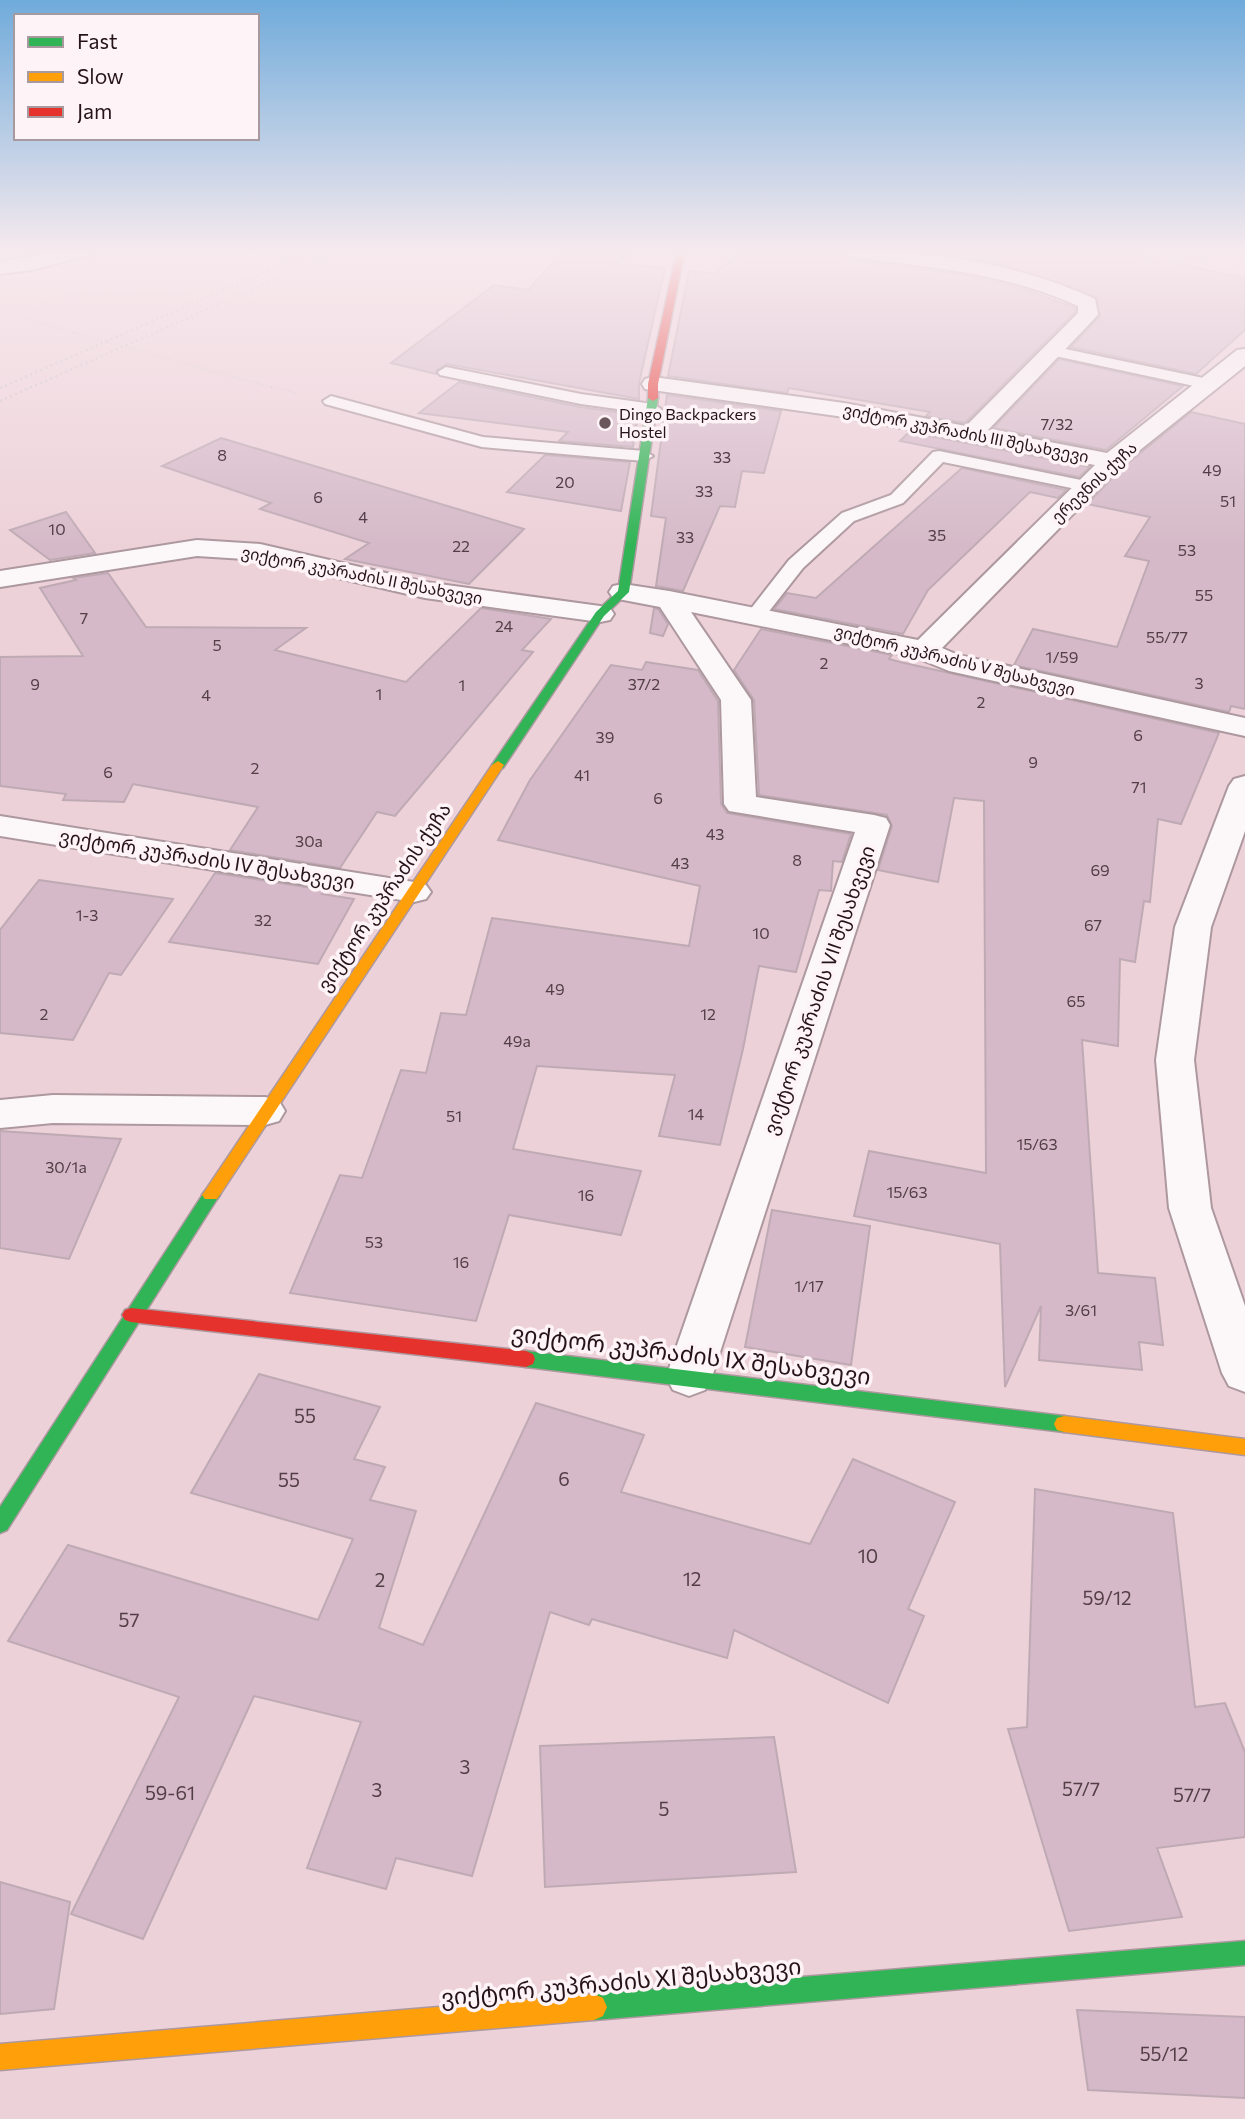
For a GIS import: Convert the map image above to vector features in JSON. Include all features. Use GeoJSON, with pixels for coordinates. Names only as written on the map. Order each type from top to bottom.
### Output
{"type":"FeatureCollection","features":[{"type":"Feature","properties":{"kind":"street"},"geometry":{"type":"LineString","coordinates":[[623,592],[660,349]]}},
{"type":"Feature","properties":{"kind":"street"},"geometry":{"type":"LineString","coordinates":[[972,433],[1051,351]]}},
{"type":"Feature","properties":{"kind":"street","name":"ერევნის ქუჩა"},"geometry":{"type":"LineString","coordinates":[[924,650],[1112,461],[1245,355]]}},
{"type":"Feature","properties":{"kind":"street","name":"ვიქტორ კუპრაძის III შესახვევი"},"geometry":{"type":"LineString","coordinates":[[653,384],[844,410],[1112,461]]}},
{"type":"Feature","properties":{"kind":"street","name":"ვიქტორ კუპრაძის II შესახვევი"},"geometry":{"type":"LineString","coordinates":[[0,579],[197,548],[260,552],[425,590],[600,614]]}},
{"type":"Feature","properties":{"kind":"street","name":"ვიქტორ კუპრაძის V შესახვევი"},"geometry":{"type":"LineString","coordinates":[[623,592],[756,615],[924,650],[950,662],[1245,727]]}},
{"type":"Feature","properties":{"kind":"street","name":"ვიქტორ კუპრაძის ქუჩა"},"geometry":{"type":"LineString","coordinates":[[0,1524],[131,1315],[265,1111],[600,614],[623,592]]}},
{"type":"Feature","properties":{"kind":"street","name":"ვიქტორ კუპრაძის VII შესახვევი"},"geometry":{"type":"LineString","coordinates":[[668,600],[736,700],[740,803],[874,825],[689,1377]]}},
{"type":"Feature","properties":{"kind":"street"},"geometry":{"type":"LineString","coordinates":[[1245,786],[1193,927],[1175,1060],[1190,1208],[1245,1373]]}},
{"type":"Feature","properties":{"kind":"street","name":"ვიქტორ კუპრაძის IV შესახვევი"},"geometry":{"type":"LineString","coordinates":[[0,826],[414,892]]}},
{"type":"Feature","properties":{"kind":"street"},"geometry":{"type":"LineString","coordinates":[[0,1114],[53,1109],[265,1111]]}},
{"type":"Feature","properties":{"kind":"street","name":"ვიქტორ კუპრაძის IX შესახვევი"},"geometry":{"type":"LineString","coordinates":[[131,1315],[689,1377],[1245,1447]]}},
{"type":"Feature","properties":{"kind":"street","name":"ვიქტორ კუპრაძის XI შესახვევი"},"geometry":{"type":"LineString","coordinates":[[0,2057],[1245,1952]]}},
{"type":"Feature","properties":{"kind":"lane"},"geometry":{"type":"LineString","coordinates":[[1051,351],[1208,384]]}},
{"type":"Feature","properties":{"kind":"lane"},"geometry":{"type":"LineString","coordinates":[[446,372],[581,399],[653,409]]}},
{"type":"Feature","properties":{"kind":"lane"},"geometry":{"type":"LineString","coordinates":[[331,401],[482,442],[644,456]]}},
{"type":"Feature","properties":{"kind":"lane"},"geometry":{"type":"LineString","coordinates":[[756,615],[796,564],[848,517],[897,499],[939,456],[1086,486]]}},
{"type":"Feature","properties":{"kind":"path"},"geometry":{"type":"LineString","coordinates":[[132,349],[271,387]]}},
{"type":"Feature","properties":{"kind":"building"},"geometry":{"type":"Polygon","coordinates":[[[410,349],[647,349],[639,383],[639,399],[447,364],[437,370],[436,374],[391,363],[410,349]]]}},
{"type":"Feature","properties":{"kind":"building"},"geometry":{"type":"Polygon","coordinates":[[[673,349],[1038,349],[965,423],[926,416],[930,412],[789,388],[787,393],[668,376],[673,349]]]}},
{"type":"Feature","properties":{"kind":"building"},"geometry":{"type":"Polygon","coordinates":[[[1080,349],[1224,349],[1196,374],[1080,349]]]}},
{"type":"Feature","properties":{"kind":"building"},"geometry":{"type":"Polygon","coordinates":[[[1059,359],[1183,386],[1106,450],[993,428],[1059,359]]]}},
{"type":"Feature","properties":{"kind":"building"},"geometry":{"type":"Polygon","coordinates":[[[459,382],[580,407],[638,415],[633,447],[559,441],[568,432],[419,413],[459,382]]]}},
{"type":"Feature","properties":{"kind":"building"},"geometry":{"type":"Polygon","coordinates":[[[667,395],[781,411],[764,473],[742,471],[735,507],[720,506],[683,591],[656,586],[666,518],[651,516],[667,395]]]}},
{"type":"Feature","properties":{"kind":"building"},"geometry":{"type":"Polygon","coordinates":[[[1191,412],[1245,424],[1245,709],[1231,706],[1229,712],[1014,665],[1033,629],[1117,647],[1149,561],[1125,556],[1150,517],[1087,504],[1122,468],[1191,412]]]}},
{"type":"Feature","properties":{"kind":"building"},"geometry":{"type":"Polygon","coordinates":[[[909,432],[1090,467],[1079,477],[900,441],[909,432]]]}},
{"type":"Feature","properties":{"kind":"building"},"geometry":{"type":"Polygon","coordinates":[[[221,438],[524,529],[469,584],[345,559],[369,543],[260,509],[271,503],[162,466],[221,438]]]}},
{"type":"Feature","properties":{"kind":"building"},"geometry":{"type":"Polygon","coordinates":[[[545,455],[630,462],[621,511],[507,492],[545,455]]]}},
{"type":"Feature","properties":{"kind":"building"},"geometry":{"type":"Polygon","coordinates":[[[962,468],[1066,490],[1058,498],[1030,492],[928,590],[903,634],[774,609],[787,593],[816,598],[962,468]]]}},
{"type":"Feature","properties":{"kind":"building"},"geometry":{"type":"Polygon","coordinates":[[[66,512],[95,553],[50,560],[10,530],[66,512]]]}},
{"type":"Feature","properties":{"kind":"building"},"geometry":{"type":"Polygon","coordinates":[[[108,573],[146,627],[306,628],[275,650],[406,682],[481,608],[551,619],[522,650],[533,652],[395,816],[377,812],[340,868],[230,850],[258,807],[133,784],[124,802],[63,800],[66,794],[0,786],[0,657],[83,656],[40,588],[76,580],[73,578],[108,573]]]}},
{"type":"Feature","properties":{"kind":"building"},"geometry":{"type":"Polygon","coordinates":[[[654,608],[658,609],[668,624],[663,636],[650,633],[654,608]]]}},
{"type":"Feature","properties":{"kind":"building"},"geometry":{"type":"Polygon","coordinates":[[[761,629],[892,655],[889,659],[1219,733],[1181,824],[1158,819],[1150,902],[1144,901],[1135,962],[1120,959],[1118,1046],[1082,1040],[1098,1273],[1155,1278],[1163,1345],[1139,1342],[1142,1370],[1039,1360],[1041,1306],[1005,1387],[1000,1244],[854,1216],[869,1151],[986,1173],[984,801],[954,798],[938,882],[878,870],[892,826],[887,815],[759,795],[754,700],[734,670],[761,629]]]}},
{"type":"Feature","properties":{"kind":"building"},"geometry":{"type":"Polygon","coordinates":[[[646,662],[698,670],[718,701],[721,804],[727,813],[851,834],[842,862],[833,861],[831,891],[819,890],[796,972],[759,966],[720,1145],[659,1136],[675,1075],[537,1066],[513,1149],[641,1171],[621,1235],[509,1215],[476,1321],[290,1293],[340,1175],[362,1178],[401,1070],[426,1073],[441,1013],[466,1015],[492,918],[689,946],[700,886],[498,840],[530,780],[611,665],[642,670],[646,662]]]}},
{"type":"Feature","properties":{"kind":"building"},"geometry":{"type":"Polygon","coordinates":[[[215,873],[325,890],[322,894],[354,899],[318,964],[169,942],[215,873]]]}},
{"type":"Feature","properties":{"kind":"building"},"geometry":{"type":"Polygon","coordinates":[[[39,880],[173,899],[121,975],[109,973],[73,1040],[0,1033],[0,930],[39,880]]]}},
{"type":"Feature","properties":{"kind":"building"},"geometry":{"type":"Polygon","coordinates":[[[0,1131],[121,1139],[69,1259],[0,1248],[0,1131]]]}},
{"type":"Feature","properties":{"kind":"building"},"geometry":{"type":"Polygon","coordinates":[[[772,1210],[870,1226],[851,1365],[745,1347],[772,1210]]]}},
{"type":"Feature","properties":{"kind":"building"},"geometry":{"type":"Polygon","coordinates":[[[259,1374],[380,1407],[354,1459],[385,1467],[370,1500],[416,1511],[379,1628],[423,1645],[536,1403],[644,1435],[621,1492],[810,1544],[853,1459],[955,1502],[908,1609],[924,1616],[888,1703],[734,1630],[727,1658],[592,1619],[589,1625],[550,1612],[472,1876],[396,1858],[386,1889],[307,1868],[361,1722],[254,1696],[143,1939],[71,1914],[179,1697],[8,1641],[68,1545],[318,1620],[353,1539],[191,1493],[259,1374]]]}},
{"type":"Feature","properties":{"kind":"building"},"geometry":{"type":"Polygon","coordinates":[[[1035,1489],[1173,1513],[1195,1707],[1225,1703],[1245,1752],[1245,1837],[1157,1848],[1182,1917],[1069,1931],[1008,1729],[1027,1727],[1035,1489]]]}},
{"type":"Feature","properties":{"kind":"building"},"geometry":{"type":"Polygon","coordinates":[[[774,1737],[796,1872],[545,1887],[540,1746],[774,1737]]]}},
{"type":"Feature","properties":{"kind":"building"},"geometry":{"type":"Polygon","coordinates":[[[0,1882],[70,1902],[54,2009],[0,2014],[0,1882]]]}},
{"type":"Feature","properties":{"kind":"building"},"geometry":{"type":"Polygon","coordinates":[[[1077,2010],[1245,2017],[1245,2098],[1088,2090],[1077,2010]]]}},
{"type":"Feature","properties":{"kind":"railway"},"geometry":{"type":"LineString","coordinates":[[0,388],[89,349]]}},
{"type":"Feature","properties":{"kind":"railway"},"geometry":{"type":"LineString","coordinates":[[0,401],[118,349]]}},
{"type":"Feature","properties":{"kind":"traffic: fast"},"geometry":{"type":"LineString","coordinates":[[498,765],[600,614],[623,592],[653,398]]}},
{"type":"Feature","properties":{"kind":"traffic: fast"},"geometry":{"type":"LineString","coordinates":[[0,1524],[211,1195]]}},
{"type":"Feature","properties":{"kind":"traffic: fast"},"geometry":{"type":"LineString","coordinates":[[526,1359],[1064,1424]]}},
{"type":"Feature","properties":{"kind":"traffic: fast"},"geometry":{"type":"LineString","coordinates":[[594,2007],[1245,1953]]}},
{"type":"Feature","properties":{"kind":"traffic: slow"},"geometry":{"type":"LineString","coordinates":[[211,1195],[498,765]]}},
{"type":"Feature","properties":{"kind":"traffic: slow"},"geometry":{"type":"LineString","coordinates":[[1064,1424],[1245,1447]]}},
{"type":"Feature","properties":{"kind":"traffic: slow"},"geometry":{"type":"LineString","coordinates":[[0,2057],[594,2007]]}},
{"type":"Feature","properties":{"kind":"traffic: jam"},"geometry":{"type":"LineString","coordinates":[[653,398],[660,349]]}},
{"type":"Feature","properties":{"kind":"traffic: jam"},"geometry":{"type":"LineString","coordinates":[[131,1315],[526,1359]]}},
{"type":"Feature","properties":{"kind":"place","name":"Dingo Backpackers Hostel"},"geometry":{"type":"Point","coordinates":[605,423]}}]}
